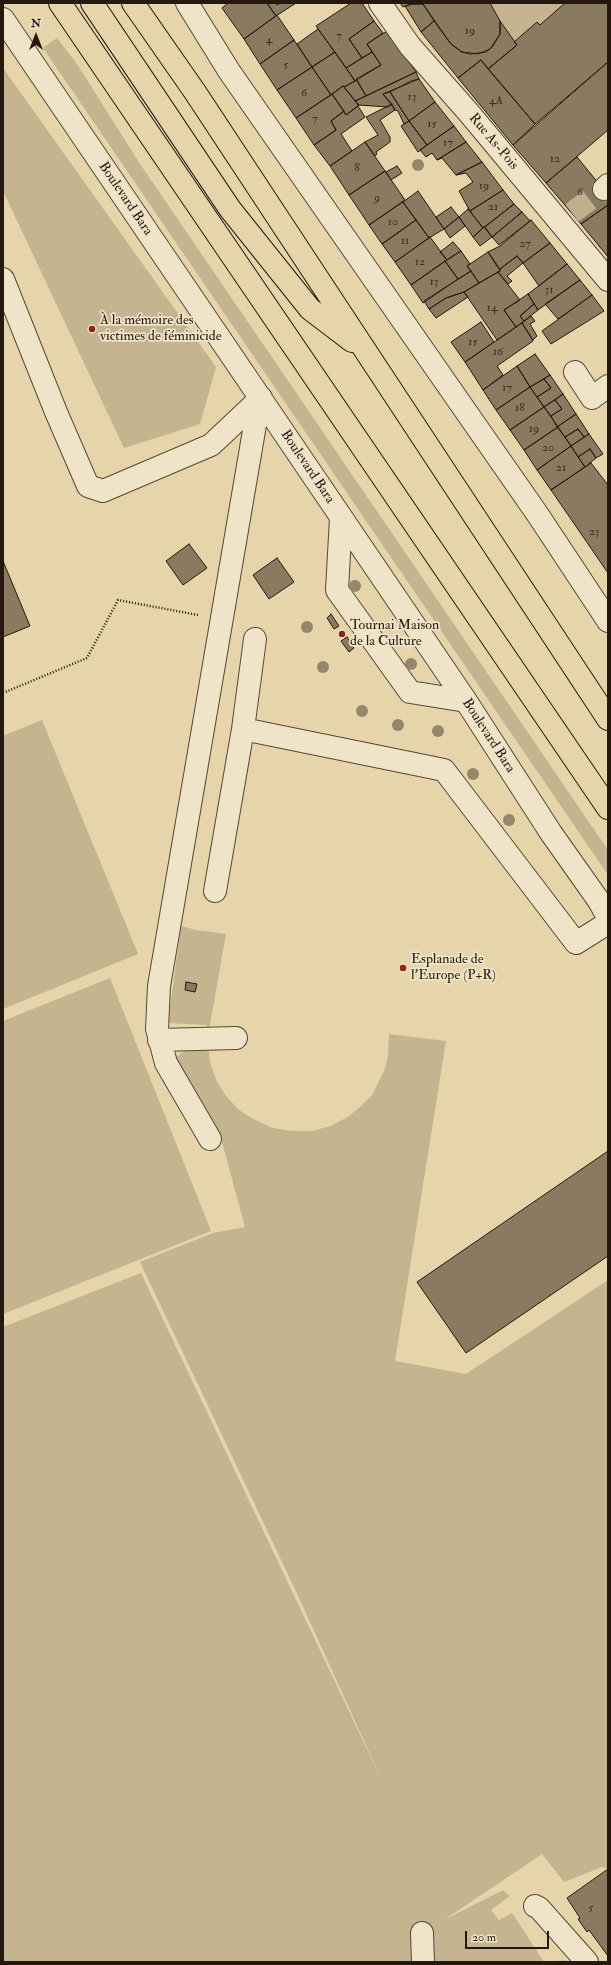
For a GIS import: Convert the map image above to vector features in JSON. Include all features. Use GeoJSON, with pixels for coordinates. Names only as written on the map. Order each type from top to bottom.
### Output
{"type":"FeatureCollection","features":[{"type":"Feature","properties":{"kind":"main road"},"geometry":{"type":"LineString","coordinates":[[60,3],[608,808]]}},
{"type":"Feature","properties":{"kind":"main road"},"geometry":{"type":"LineString","coordinates":[[92,3],[230,208],[310,308],[365,350]]}},
{"type":"Feature","properties":{"kind":"main road"},"geometry":{"type":"LineString","coordinates":[[133,3],[194,92],[608,718]]}},
{"type":"Feature","properties":{"kind":"street"},"geometry":{"type":"LineString","coordinates":[[186,3],[229,71],[533,509],[608,621]]}},
{"type":"Feature","properties":{"kind":"street","name":"Rue As-Pois"},"geometry":{"type":"LineString","coordinates":[[380,3],[410,46],[566,218],[608,280]]}},
{"type":"Feature","properties":{"kind":"street","name":"Boulevard Bara"},"geometry":{"type":"LineString","coordinates":[[3,19],[466,701],[551,833],[599,901],[608,918]]}},
{"type":"Feature","properties":{"kind":"street"},"geometry":{"type":"LineString","coordinates":[[3,279],[56,412],[88,486],[103,491],[211,445],[261,398]]}},
{"type":"Feature","properties":{"kind":"street"},"geometry":{"type":"LineString","coordinates":[[575,372],[592,398],[608,386]]}},
{"type":"Feature","properties":{"kind":"street"},"geometry":{"type":"LineString","coordinates":[[210,1139],[166,1063],[157,1029],[159,986],[256,419],[261,398]]}},
{"type":"Feature","properties":{"kind":"street"},"geometry":{"type":"LineString","coordinates":[[341,518],[337,590],[410,692],[466,701]]}},
{"type":"Feature","properties":{"kind":"street"},"geometry":{"type":"LineString","coordinates":[[215,891],[243,729],[255,639]]}},
{"type":"Feature","properties":{"kind":"street"},"geometry":{"type":"LineString","coordinates":[[243,729],[444,770],[576,943],[608,923]]}},
{"type":"Feature","properties":{"kind":"street"},"geometry":{"type":"LineString","coordinates":[[160,1040],[236,1038]]}},
{"type":"Feature","properties":{"kind":"street"},"geometry":{"type":"LineString","coordinates":[[535,1906],[539,1908],[584,1961]]}},
{"type":"Feature","properties":{"kind":"street"},"geometry":{"type":"LineString","coordinates":[[422,1933],[423,1962]]}},
{"type":"Feature","properties":{"kind":"path"},"geometry":{"type":"LineString","coordinates":[[3,693],[87,658],[118,600],[222,619]]}},
{"type":"Feature","properties":{"kind":"shaded area"},"geometry":{"type":"Polygon","coordinates":[[[489,3],[566,3],[540,25],[537,22],[514,42],[489,3]]]}},
{"type":"Feature","properties":{"kind":"shaded area"},"geometry":{"type":"Polygon","coordinates":[[[57,38],[77,64],[140,164],[608,850],[608,875],[43,48],[57,38]]]}},
{"type":"Feature","properties":{"kind":"shaded area"},"geometry":{"type":"Polygon","coordinates":[[[3,68],[216,367],[200,424],[124,448],[3,191],[3,68]]]}},
{"type":"Feature","properties":{"kind":"shaded area"},"geometry":{"type":"Polygon","coordinates":[[[42,720],[138,954],[3,1009],[3,736],[42,720]]]}},
{"type":"Feature","properties":{"kind":"shaded area"},"geometry":{"type":"Polygon","coordinates":[[[181,926],[196,930],[226,934],[209,1030],[208,1044],[210,1062],[216,1080],[226,1096],[239,1110],[255,1120],[273,1128],[292,1131],[312,1131],[331,1126],[349,1116],[372,1095],[385,1069],[388,1055],[389,1034],[446,1041],[395,1361],[466,1374],[608,1280],[608,1869],[602,1867],[564,1882],[542,1854],[444,1920],[503,1890],[510,1896],[491,1910],[499,1920],[512,1913],[544,1962],[428,1962],[427,1924],[415,1925],[415,1962],[3,1962],[3,1327],[141,1273],[384,1785],[300,1600],[140,1262],[213,1233],[245,1227],[219,1131],[198,1108],[175,1058],[201,1039],[207,1025],[168,1023],[181,926]]]}},
{"type":"Feature","properties":{"kind":"shaded area"},"geometry":{"type":"Polygon","coordinates":[[[110,978],[211,1231],[3,1314],[3,1021],[110,978]]]}},
{"type":"Feature","properties":{"kind":"shaded area"},"geometry":{"type":"Polygon","coordinates":[[[566,1960],[565,1962],[544,1962],[566,1960]]]}},
{"type":"Feature","properties":{"kind":"building"},"geometry":{"type":"Polygon","coordinates":[[[228,3],[267,3],[276,16],[244,39],[222,8],[228,3]]]}},
{"type":"Feature","properties":{"kind":"building"},"geometry":{"type":"Polygon","coordinates":[[[267,3],[276,3],[277,5],[280,3],[296,3],[276,16],[267,3]]]}},
{"type":"Feature","properties":{"kind":"building"},"geometry":{"type":"Polygon","coordinates":[[[351,3],[362,3],[374,21],[349,39],[362,58],[346,68],[316,26],[351,3]]]}},
{"type":"Feature","properties":{"kind":"building"},"geometry":{"type":"Polygon","coordinates":[[[400,3],[490,3],[500,21],[500,34],[493,46],[486,52],[470,54],[462,52],[451,44],[423,4],[412,4],[403,7],[400,3]]]}},
{"type":"Feature","properties":{"kind":"building"},"geometry":{"type":"Polygon","coordinates":[[[565,3],[608,3],[608,62],[535,124],[488,69],[517,45],[514,42],[537,22],[540,25],[565,3]]]}},
{"type":"Feature","properties":{"kind":"building"},"geometry":{"type":"Polygon","coordinates":[[[412,4],[423,4],[434,21],[421,32],[405,6],[412,4]]]}},
{"type":"Feature","properties":{"kind":"building"},"geometry":{"type":"Polygon","coordinates":[[[277,15],[294,40],[260,64],[244,39],[277,15]]]}},
{"type":"Feature","properties":{"kind":"building"},"geometry":{"type":"Polygon","coordinates":[[[374,21],[383,33],[367,44],[372,52],[362,58],[349,39],[374,21]]]}},
{"type":"Feature","properties":{"kind":"building"},"geometry":{"type":"Polygon","coordinates":[[[434,21],[451,44],[462,52],[478,54],[490,49],[500,34],[500,21],[517,45],[488,69],[481,60],[458,78],[421,32],[434,21]]]}},
{"type":"Feature","properties":{"kind":"building"},"geometry":{"type":"Polygon","coordinates":[[[318,29],[335,52],[312,67],[297,44],[318,29]]]}},
{"type":"Feature","properties":{"kind":"building"},"geometry":{"type":"Polygon","coordinates":[[[387,31],[416,72],[366,96],[356,79],[381,65],[367,44],[387,31]]]}},
{"type":"Feature","properties":{"kind":"building"},"geometry":{"type":"Polygon","coordinates":[[[294,40],[312,67],[277,90],[260,64],[294,40]]]}},
{"type":"Feature","properties":{"kind":"building"},"geometry":{"type":"Polygon","coordinates":[[[335,52],[355,81],[344,87],[343,86],[331,95],[312,67],[335,52]]]}},
{"type":"Feature","properties":{"kind":"building"},"geometry":{"type":"Polygon","coordinates":[[[372,52],[381,65],[355,81],[346,68],[372,52]]]}},
{"type":"Feature","properties":{"kind":"building"},"geometry":{"type":"Polygon","coordinates":[[[481,60],[535,124],[513,145],[458,78],[481,60]]]}},
{"type":"Feature","properties":{"kind":"building"},"geometry":{"type":"Polygon","coordinates":[[[608,62],[608,130],[546,183],[513,145],[608,62]]]}},
{"type":"Feature","properties":{"kind":"building"},"geometry":{"type":"Polygon","coordinates":[[[312,67],[331,95],[296,118],[277,90],[312,67]]]}},
{"type":"Feature","properties":{"kind":"building"},"geometry":{"type":"Polygon","coordinates":[[[416,72],[419,79],[383,94],[392,104],[388,107],[358,105],[355,101],[416,72]]]}},
{"type":"Feature","properties":{"kind":"building"},"geometry":{"type":"Polygon","coordinates":[[[419,79],[435,102],[409,121],[390,92],[411,81],[419,79]]]}},
{"type":"Feature","properties":{"kind":"building"},"geometry":{"type":"Polygon","coordinates":[[[357,80],[366,96],[355,101],[344,87],[357,80]]]}},
{"type":"Feature","properties":{"kind":"building"},"geometry":{"type":"Polygon","coordinates":[[[343,86],[359,105],[346,115],[332,94],[343,86]]]}},
{"type":"Feature","properties":{"kind":"building"},"geometry":{"type":"Polygon","coordinates":[[[390,92],[409,121],[404,124],[398,111],[395,110],[383,94],[390,92]]]}},
{"type":"Feature","properties":{"kind":"building"},"geometry":{"type":"Polygon","coordinates":[[[332,94],[344,111],[331,121],[336,130],[314,145],[296,118],[332,94]]]}},
{"type":"Feature","properties":{"kind":"building"},"geometry":{"type":"Polygon","coordinates":[[[435,102],[454,126],[427,145],[409,121],[435,102]]]}},
{"type":"Feature","properties":{"kind":"building"},"geometry":{"type":"Polygon","coordinates":[[[392,104],[395,110],[380,120],[390,137],[390,142],[376,152],[377,154],[375,156],[365,142],[378,135],[366,117],[392,104]]]}},
{"type":"Feature","properties":{"kind":"building"},"geometry":{"type":"Polygon","coordinates":[[[358,106],[365,117],[341,134],[352,151],[330,166],[314,145],[336,130],[331,121],[344,111],[346,115],[358,106]]]}},
{"type":"Feature","properties":{"kind":"building"},"geometry":{"type":"Polygon","coordinates":[[[409,121],[427,145],[418,152],[401,126],[409,121]]]}},
{"type":"Feature","properties":{"kind":"building"},"geometry":{"type":"Polygon","coordinates":[[[454,126],[466,142],[437,160],[432,153],[426,157],[420,150],[454,126]]]}},
{"type":"Feature","properties":{"kind":"building"},"geometry":{"type":"Polygon","coordinates":[[[365,142],[385,171],[349,195],[330,166],[365,142]]]}},
{"type":"Feature","properties":{"kind":"building"},"geometry":{"type":"Polygon","coordinates":[[[466,142],[482,162],[456,175],[442,158],[437,160],[466,142]]]}},
{"type":"Feature","properties":{"kind":"building"},"geometry":{"type":"Polygon","coordinates":[[[577,157],[608,195],[608,205],[581,224],[546,183],[577,157]]]}},
{"type":"Feature","properties":{"kind":"building"},"geometry":{"type":"Polygon","coordinates":[[[482,162],[503,190],[470,211],[459,191],[473,182],[466,173],[456,175],[482,162]]]}},
{"type":"Feature","properties":{"kind":"building"},"geometry":{"type":"Polygon","coordinates":[[[397,166],[402,173],[391,180],[386,172],[397,166]]]}},
{"type":"Feature","properties":{"kind":"building"},"geometry":{"type":"Polygon","coordinates":[[[385,171],[405,200],[369,225],[349,195],[385,171]]]}},
{"type":"Feature","properties":{"kind":"building"},"geometry":{"type":"Polygon","coordinates":[[[503,190],[514,204],[483,228],[470,211],[503,190]]]}},
{"type":"Feature","properties":{"kind":"building"},"geometry":{"type":"Polygon","coordinates":[[[418,191],[444,229],[429,238],[403,202],[418,191]]]}},
{"type":"Feature","properties":{"kind":"building"},"geometry":{"type":"Polygon","coordinates":[[[403,202],[416,220],[382,244],[369,225],[403,202]]]}},
{"type":"Feature","properties":{"kind":"building"},"geometry":{"type":"Polygon","coordinates":[[[514,204],[522,212],[492,237],[485,227],[514,204]]]}},
{"type":"Feature","properties":{"kind":"building"},"geometry":{"type":"Polygon","coordinates":[[[608,205],[608,257],[581,224],[608,205]]]}},
{"type":"Feature","properties":{"kind":"building"},"geometry":{"type":"Polygon","coordinates":[[[451,207],[459,217],[444,229],[436,217],[451,207]]]}},
{"type":"Feature","properties":{"kind":"building"},"geometry":{"type":"Polygon","coordinates":[[[468,209],[483,228],[473,237],[459,217],[468,209]]]}},
{"type":"Feature","properties":{"kind":"building"},"geometry":{"type":"Polygon","coordinates":[[[522,212],[530,221],[499,245],[492,237],[522,212]]]}},
{"type":"Feature","properties":{"kind":"building"},"geometry":{"type":"Polygon","coordinates":[[[459,217],[465,226],[450,238],[444,229],[459,217]]]}},
{"type":"Feature","properties":{"kind":"building"},"geometry":{"type":"Polygon","coordinates":[[[416,220],[429,238],[395,262],[382,244],[416,220]]]}},
{"type":"Feature","properties":{"kind":"building"},"geometry":{"type":"Polygon","coordinates":[[[531,220],[550,243],[523,263],[517,256],[500,269],[488,252],[500,246],[531,220]]]}},
{"type":"Feature","properties":{"kind":"building"},"geometry":{"type":"Polygon","coordinates":[[[484,227],[492,237],[480,246],[473,237],[484,227]]]}},
{"type":"Feature","properties":{"kind":"building"},"geometry":{"type":"Polygon","coordinates":[[[430,237],[447,260],[411,285],[395,262],[430,237]]]}},
{"type":"Feature","properties":{"kind":"building"},"geometry":{"type":"Polygon","coordinates":[[[453,242],[461,251],[447,260],[440,252],[453,242]]]}},
{"type":"Feature","properties":{"kind":"building"},"geometry":{"type":"Polygon","coordinates":[[[550,243],[567,264],[539,286],[523,263],[550,243]]]}},
{"type":"Feature","properties":{"kind":"building"},"geometry":{"type":"Polygon","coordinates":[[[461,251],[470,264],[467,266],[471,271],[458,279],[445,261],[461,251]]]}},
{"type":"Feature","properties":{"kind":"building"},"geometry":{"type":"Polygon","coordinates":[[[488,252],[500,271],[479,283],[467,266],[488,252]]]}},
{"type":"Feature","properties":{"kind":"building"},"geometry":{"type":"Polygon","coordinates":[[[517,256],[523,263],[507,276],[512,281],[508,284],[498,272],[517,256]]]}},
{"type":"Feature","properties":{"kind":"building"},"geometry":{"type":"Polygon","coordinates":[[[445,261],[458,279],[423,303],[411,285],[445,261]]]}},
{"type":"Feature","properties":{"kind":"building"},"geometry":{"type":"Polygon","coordinates":[[[567,264],[580,280],[538,310],[528,294],[567,264]]]}},
{"type":"Feature","properties":{"kind":"building"},"geometry":{"type":"Polygon","coordinates":[[[471,271],[479,283],[464,292],[446,298],[429,309],[424,301],[471,271]]]}},
{"type":"Feature","properties":{"kind":"building"},"geometry":{"type":"Polygon","coordinates":[[[498,272],[520,300],[504,310],[516,327],[497,340],[464,292],[498,272]]]}},
{"type":"Feature","properties":{"kind":"building"},"geometry":{"type":"Polygon","coordinates":[[[580,280],[592,295],[558,319],[545,304],[580,280]]]}},
{"type":"Feature","properties":{"kind":"building"},"geometry":{"type":"Polygon","coordinates":[[[464,292],[468,297],[436,318],[429,309],[446,298],[464,292]]]}},
{"type":"Feature","properties":{"kind":"building"},"geometry":{"type":"Polygon","coordinates":[[[528,294],[534,304],[520,316],[524,321],[516,327],[504,310],[528,294]]]}},
{"type":"Feature","properties":{"kind":"building"},"geometry":{"type":"Polygon","coordinates":[[[592,295],[604,311],[551,344],[542,331],[592,295]]]}},
{"type":"Feature","properties":{"kind":"building"},"geometry":{"type":"Polygon","coordinates":[[[534,304],[538,310],[524,321],[520,316],[534,304]]]}},
{"type":"Feature","properties":{"kind":"building"},"geometry":{"type":"Polygon","coordinates":[[[531,316],[535,321],[530,324],[537,336],[533,340],[522,323],[531,316]]]}},
{"type":"Feature","properties":{"kind":"building"},"geometry":{"type":"Polygon","coordinates":[[[481,322],[494,342],[465,362],[451,342],[481,322]]]}},
{"type":"Feature","properties":{"kind":"building"},"geometry":{"type":"Polygon","coordinates":[[[522,323],[533,341],[497,366],[503,375],[483,390],[465,362],[522,323]]]}},
{"type":"Feature","properties":{"kind":"building"},"geometry":{"type":"Polygon","coordinates":[[[535,354],[550,375],[530,387],[517,366],[535,354]]]}},
{"type":"Feature","properties":{"kind":"building"},"geometry":{"type":"Polygon","coordinates":[[[517,366],[530,387],[496,410],[483,390],[517,366]]]}},
{"type":"Feature","properties":{"kind":"building"},"geometry":{"type":"Polygon","coordinates":[[[550,375],[563,394],[544,407],[537,397],[551,388],[544,379],[550,375]]]}},
{"type":"Feature","properties":{"kind":"building"},"geometry":{"type":"Polygon","coordinates":[[[544,379],[551,388],[537,397],[530,387],[544,379]]]}},
{"type":"Feature","properties":{"kind":"building"},"geometry":{"type":"Polygon","coordinates":[[[530,387],[544,407],[510,430],[496,410],[530,387]]]}},
{"type":"Feature","properties":{"kind":"building"},"geometry":{"type":"Polygon","coordinates":[[[563,394],[576,414],[557,427],[551,416],[562,409],[555,400],[563,394]]]}},
{"type":"Feature","properties":{"kind":"building"},"geometry":{"type":"Polygon","coordinates":[[[555,400],[562,409],[551,416],[544,407],[555,400]]]}},
{"type":"Feature","properties":{"kind":"building"},"geometry":{"type":"Polygon","coordinates":[[[544,407],[558,427],[524,450],[510,430],[544,407]]]}},
{"type":"Feature","properties":{"kind":"building"},"geometry":{"type":"Polygon","coordinates":[[[576,414],[589,434],[584,437],[578,429],[565,437],[557,427],[576,414]]]}},
{"type":"Feature","properties":{"kind":"building"},"geometry":{"type":"Polygon","coordinates":[[[558,427],[571,446],[537,470],[524,450],[558,427]]]}},
{"type":"Feature","properties":{"kind":"building"},"geometry":{"type":"Polygon","coordinates":[[[578,429],[584,437],[571,446],[565,437],[578,429]]]}},
{"type":"Feature","properties":{"kind":"building"},"geometry":{"type":"Polygon","coordinates":[[[589,434],[603,454],[596,458],[590,449],[578,457],[571,446],[589,434]]]}},
{"type":"Feature","properties":{"kind":"building"},"geometry":{"type":"Polygon","coordinates":[[[571,446],[585,467],[551,490],[537,470],[571,446]]]}},
{"type":"Feature","properties":{"kind":"building"},"geometry":{"type":"Polygon","coordinates":[[[590,449],[596,458],[585,467],[578,457],[590,449]]]}},
{"type":"Feature","properties":{"kind":"building"},"geometry":{"type":"Polygon","coordinates":[[[591,463],[608,485],[608,573],[551,490],[591,463]]]}},
{"type":"Feature","properties":{"kind":"building"},"geometry":{"type":"Polygon","coordinates":[[[189,544],[207,568],[183,585],[166,561],[189,544]]]}},
{"type":"Feature","properties":{"kind":"building"},"geometry":{"type":"Polygon","coordinates":[[[277,558],[294,582],[269,599],[253,575],[277,558]]]}},
{"type":"Feature","properties":{"kind":"building"},"geometry":{"type":"Polygon","coordinates":[[[3,561],[30,626],[3,637],[3,561]]]}},
{"type":"Feature","properties":{"kind":"building"},"geometry":{"type":"Polygon","coordinates":[[[331,614],[339,626],[334,629],[327,618],[331,614]]]}},
{"type":"Feature","properties":{"kind":"building"},"geometry":{"type":"Polygon","coordinates":[[[347,637],[354,648],[349,652],[341,641],[347,637]]]}},
{"type":"Feature","properties":{"kind":"building"},"geometry":{"type":"Polygon","coordinates":[[[186,982],[197,984],[195,992],[185,990],[186,982]]]}},
{"type":"Feature","properties":{"kind":"building"},"geometry":{"type":"Polygon","coordinates":[[[608,1151],[608,1256],[466,1353],[417,1282],[608,1151]]]}},
{"type":"Feature","properties":{"kind":"building"},"geometry":{"type":"Polygon","coordinates":[[[608,1869],[608,1956],[589,1930],[587,1932],[567,1898],[608,1869]]]}},
{"type":"Feature","properties":{"kind":"tunnel"},"geometry":{"type":"LineString","coordinates":[[572,213],[604,189]]}},
{"type":"Feature","properties":{"kind":"place","name":"À la mémoire des victimes de féminicide"},"geometry":{"type":"Point","coordinates":[92,329]}},
{"type":"Feature","properties":{"kind":"place","name":"Tournai Maison de la Culture"},"geometry":{"type":"Point","coordinates":[342,634]}},
{"type":"Feature","properties":{"kind":"place","name":"Esplanade de l'Europe (P+R)"},"geometry":{"type":"Point","coordinates":[403,968]}}]}
